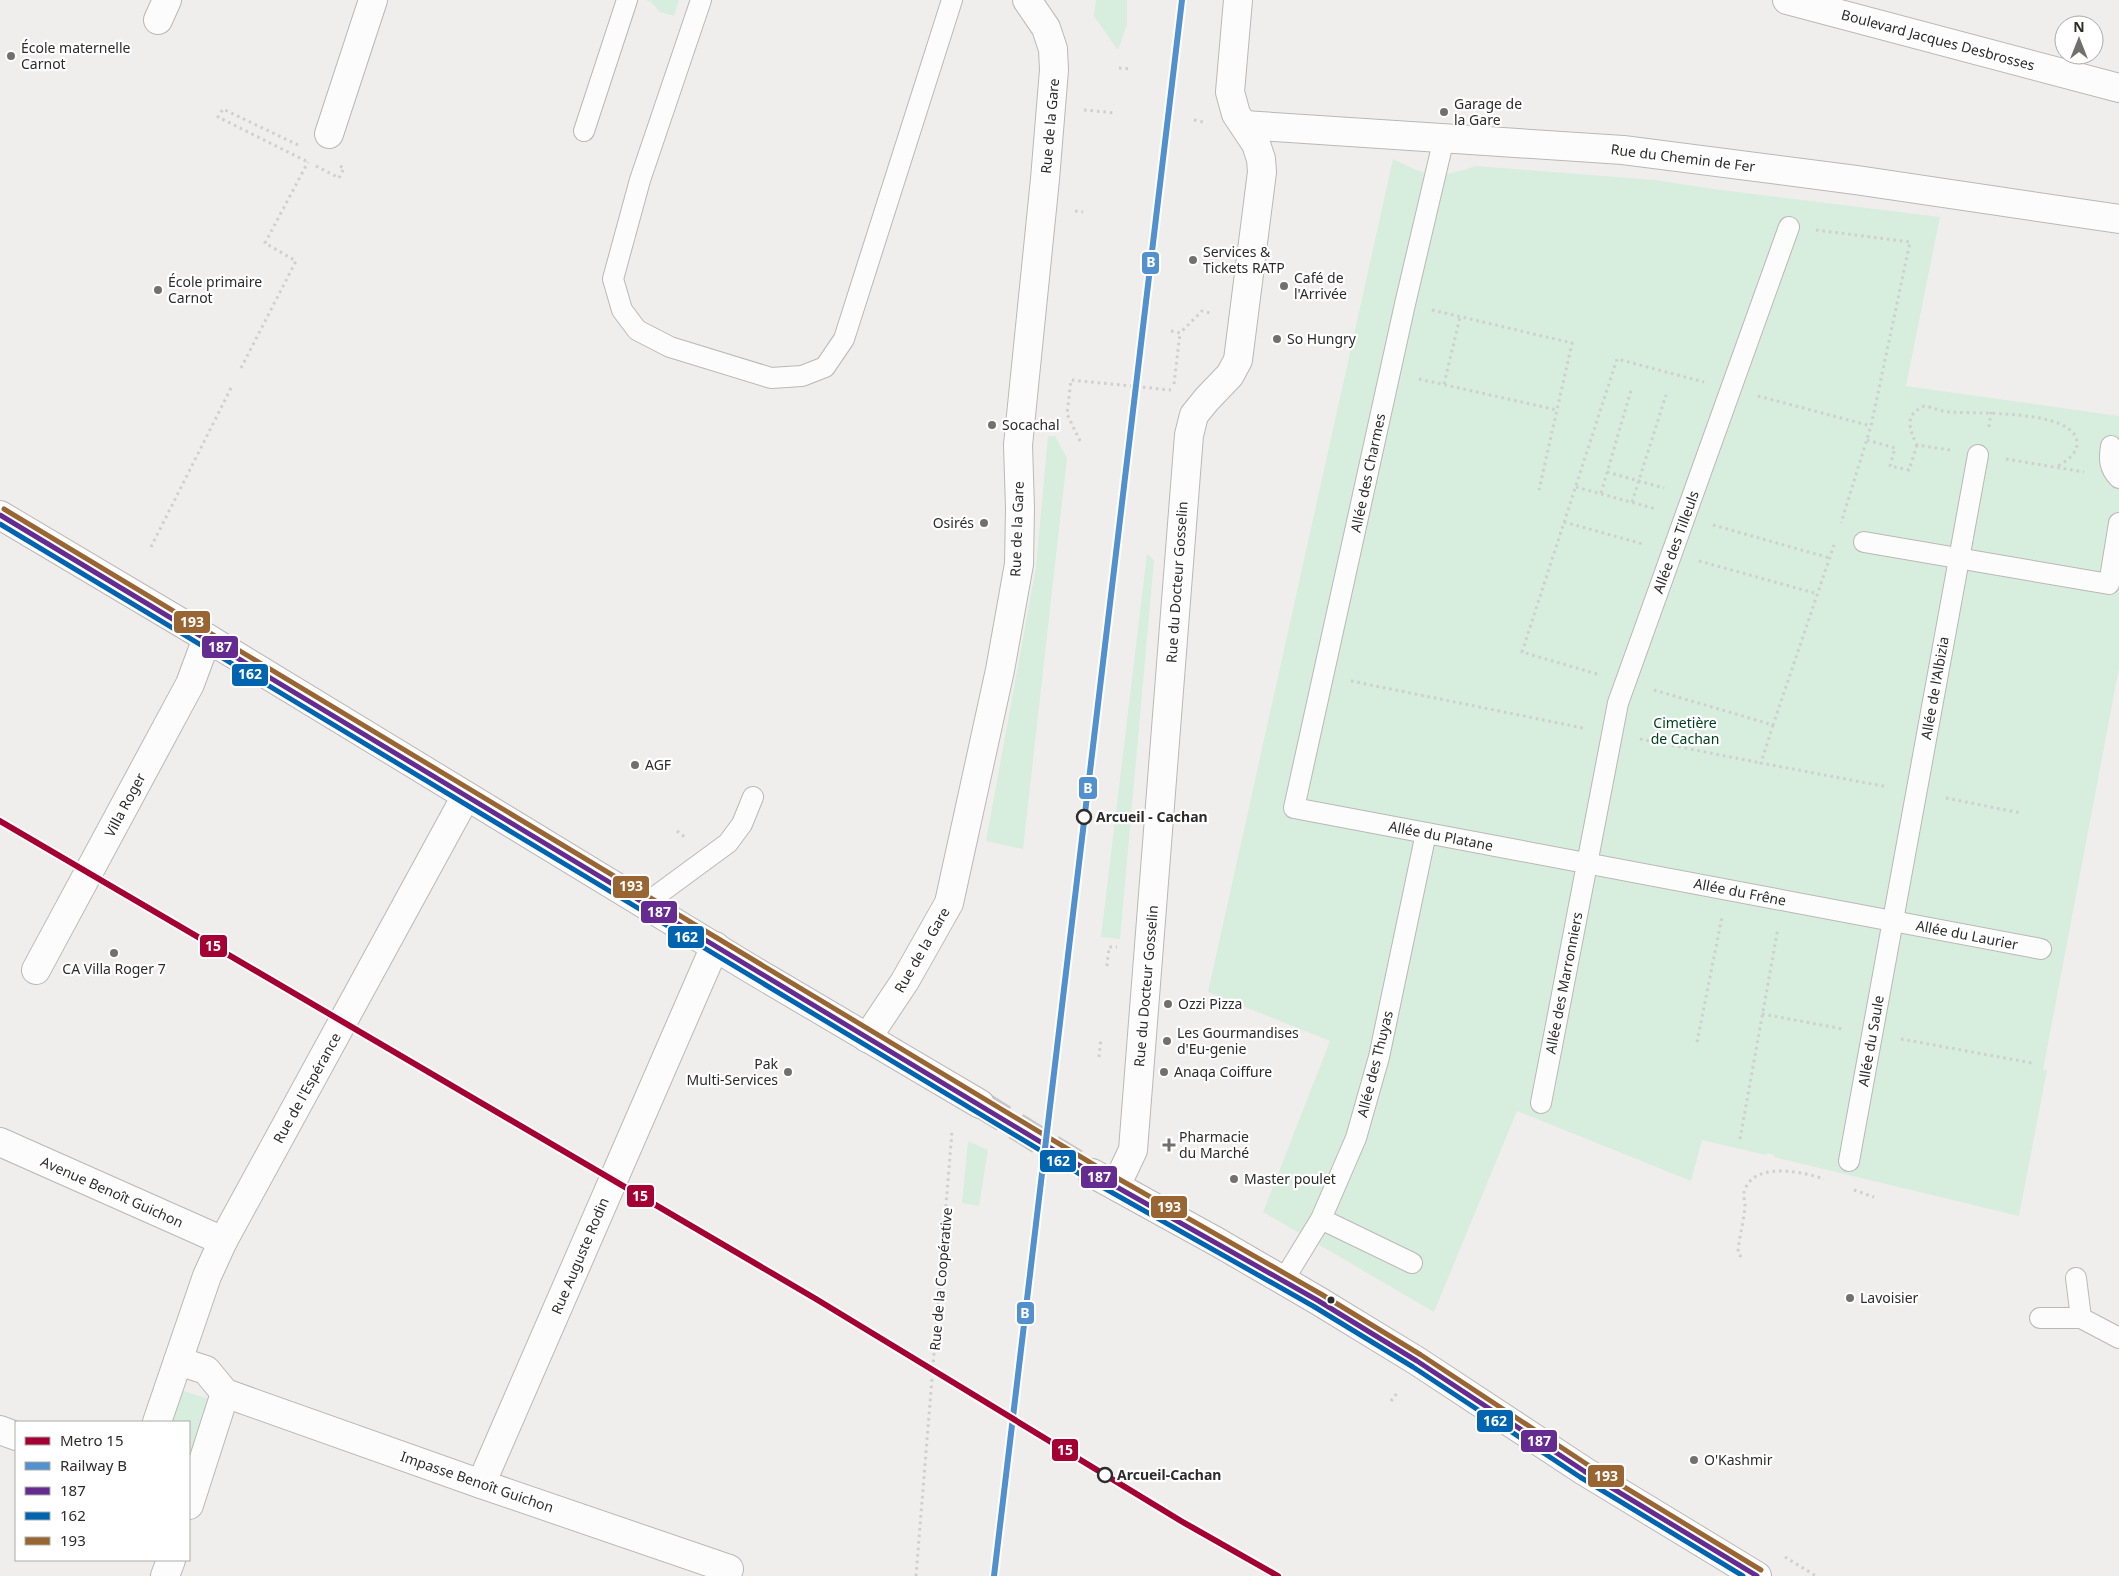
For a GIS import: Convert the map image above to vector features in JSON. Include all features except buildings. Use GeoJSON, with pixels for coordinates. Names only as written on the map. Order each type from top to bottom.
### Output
{"type":"FeatureCollection","features":[{"type":"Feature","properties":{"kind":"street"},"geometry":{"type":"LineString","coordinates":[[329,134],[373,0]]}},
{"type":"Feature","properties":{"kind":"street","name":"Rue de la Gare"},"geometry":{"type":"LineString","coordinates":[[868,1038],[906,981],[949,904],[1000,670],[1019,564],[1018,445],[1054,70],[1053,49],[1046,28],[1027,0]]}},
{"type":"Feature","properties":{"kind":"street","name":"Rue du Docteur Gosselin"},"geometry":{"type":"LineString","coordinates":[[1116,1186],[1133,1150],[1189,435],[1194,415],[1230,375],[1238,360],[1262,172],[1261,159],[1256,144],[1236,114],[1230,92],[1238,0]]}},
{"type":"Feature","properties":{"kind":"street","name":"Boulevard Jacques Desbrosses"},"geometry":{"type":"LineString","coordinates":[[1787,0],[2119,88]]}},
{"type":"Feature","properties":{"kind":"street","name":"Rue du Chemin de Fer"},"geometry":{"type":"LineString","coordinates":[[1244,125],[1624,150],[1856,180],[2119,219]]}},
{"type":"Feature","properties":{"kind":"street"},"geometry":{"type":"LineString","coordinates":[[0,515],[208,638],[466,796],[980,1104]]}},
{"type":"Feature","properties":{"kind":"street","name":"Villa Roger"},"geometry":{"type":"LineString","coordinates":[[36,970],[190,684],[208,638]]}},
{"type":"Feature","properties":{"kind":"street","name":"Rue de l'Espérance"},"geometry":{"type":"LineString","coordinates":[[157,1421],[208,1276],[223,1241],[466,796]]}},
{"type":"Feature","properties":{"kind":"street","name":"Rue Auguste Rodin"},"geometry":{"type":"LineString","coordinates":[[481,1484],[715,946]]}},
{"type":"Feature","properties":{"kind":"street","name":"Avenue Benoît Guichon"},"geometry":{"type":"LineString","coordinates":[[0,1142],[223,1241]]}},
{"type":"Feature","properties":{"kind":"street"},"geometry":{"type":"LineString","coordinates":[[1092,1172],[1284,1281],[1418,1361],[1584,1471],[1757,1576]]}},
{"type":"Feature","properties":{"kind":"street"},"geometry":{"type":"LineString","coordinates":[[178,1361],[206,1370],[226,1393],[193,1476],[190,1498]]}},
{"type":"Feature","properties":{"kind":"street","name":"Impasse Benoît Guichon"},"geometry":{"type":"LineString","coordinates":[[226,1393],[481,1484],[728,1569]]}},
{"type":"Feature","properties":{"kind":"street"},"geometry":{"type":"LineString","coordinates":[[0,1430],[15,1436]]}},
{"type":"Feature","properties":{"kind":"street"},"geometry":{"type":"LineString","coordinates":[[165,1576],[171,1561]]}},
{"type":"Feature","properties":{"kind":"lane"},"geometry":{"type":"LineString","coordinates":[[584,132],[627,0]]}},
{"type":"Feature","properties":{"kind":"lane"},"geometry":{"type":"LineString","coordinates":[[701,0],[640,180],[613,279],[622,310],[637,330],[670,347],[771,378],[802,376],[825,366],[844,339],[952,0]]}},
{"type":"Feature","properties":{"kind":"lane","name":"Allée des Charmes"},"geometry":{"type":"LineString","coordinates":[[1294,808],[1405,304],[1444,138]]}},
{"type":"Feature","properties":{"kind":"lane","name":"Allée des Tilleuls"},"geometry":{"type":"LineString","coordinates":[[1587,863],[1618,703],[1789,227]]}},
{"type":"Feature","properties":{"kind":"lane"},"geometry":{"type":"LineString","coordinates":[[2111,446],[2110,464],[2113,472],[2119,477]]}},
{"type":"Feature","properties":{"kind":"lane","name":"Allée de l'Albizia"},"geometry":{"type":"LineString","coordinates":[[1893,921],[1978,455]]}},
{"type":"Feature","properties":{"kind":"lane"},"geometry":{"type":"LineString","coordinates":[[1864,542],[2109,584],[2119,524]]}},
{"type":"Feature","properties":{"kind":"lane"},"geometry":{"type":"LineString","coordinates":[[645,904],[728,844],[742,824],[754,797]]}},
{"type":"Feature","properties":{"kind":"lane","name":"Allée du Platane"},"geometry":{"type":"LineString","coordinates":[[1294,808],[1587,863]]}},
{"type":"Feature","properties":{"kind":"lane","name":"Allée des Thuyas"},"geometry":{"type":"LineString","coordinates":[[1284,1281],[1322,1219],[1356,1138],[1379,1058],[1426,833]]}},
{"type":"Feature","properties":{"kind":"lane","name":"Allée du Frêne"},"geometry":{"type":"LineString","coordinates":[[1587,863],[1893,921]]}},
{"type":"Feature","properties":{"kind":"lane","name":"Allée des Marronniers"},"geometry":{"type":"LineString","coordinates":[[1541,1103],[1587,863]]}},
{"type":"Feature","properties":{"kind":"lane","name":"Allée du Laurier"},"geometry":{"type":"LineString","coordinates":[[1893,921],[2041,949]]}},
{"type":"Feature","properties":{"kind":"lane","name":"Allée du Saule"},"geometry":{"type":"LineString","coordinates":[[1849,1161],[1893,921]]}},
{"type":"Feature","properties":{"kind":"lane"},"geometry":{"type":"LineString","coordinates":[[1322,1219],[1412,1264]]}},
{"type":"Feature","properties":{"kind":"lane"},"geometry":{"type":"LineString","coordinates":[[2076,1278],[2081,1318]]}},
{"type":"Feature","properties":{"kind":"lane"},"geometry":{"type":"LineString","coordinates":[[2040,1318],[2081,1318],[2119,1338]]}},
{"type":"Feature","properties":{"kind":"path"},"geometry":{"type":"LineString","coordinates":[[1119,68],[1131,69]]}},
{"type":"Feature","properties":{"kind":"path"},"geometry":{"type":"LineString","coordinates":[[302,147],[223,109],[218,117],[339,178],[344,168]]}},
{"type":"Feature","properties":{"kind":"path"},"geometry":{"type":"LineString","coordinates":[[1082,110],[1116,113]]}},
{"type":"Feature","properties":{"kind":"path"},"geometry":{"type":"LineString","coordinates":[[241,368],[296,261],[265,244],[308,162]]}},
{"type":"Feature","properties":{"kind":"path"},"geometry":{"type":"LineString","coordinates":[[1789,227],[1910,242],[1871,426],[1839,530]]}},
{"type":"Feature","properties":{"kind":"path"},"geometry":{"type":"LineString","coordinates":[[1405,304],[1572,343],[1539,490]]}},
{"type":"Feature","properties":{"kind":"path"},"geometry":{"type":"LineString","coordinates":[[1080,441],[1067,414],[1071,380],[1174,391],[1180,332],[1202,312],[1218,314]]}},
{"type":"Feature","properties":{"kind":"path"},"geometry":{"type":"LineString","coordinates":[[1444,384],[1460,317]]}},
{"type":"Feature","properties":{"kind":"path"},"geometry":{"type":"LineString","coordinates":[[1172,331],[1180,332]]}},
{"type":"Feature","properties":{"kind":"path"},"geometry":{"type":"LineString","coordinates":[[1773,725],[1522,652],[1617,359],[1871,426]]}},
{"type":"Feature","properties":{"kind":"path"},"geometry":{"type":"LineString","coordinates":[[1418,378],[1557,410]]}},
{"type":"Feature","properties":{"kind":"path"},"geometry":{"type":"LineString","coordinates":[[1601,493],[1632,387]]}},
{"type":"Feature","properties":{"kind":"path"},"geometry":{"type":"LineString","coordinates":[[151,547],[231,388]]}},
{"type":"Feature","properties":{"kind":"path"},"geometry":{"type":"LineString","coordinates":[[1632,502],[1666,395]]}},
{"type":"Feature","properties":{"kind":"path"},"geometry":{"type":"LineString","coordinates":[[1867,440],[1895,448],[1890,466],[1909,470],[1917,445],[1909,421],[1914,412],[1924,406],[1945,412],[1991,412],[2016,415],[2058,422],[2075,435],[2077,446],[2075,452],[2056,467]]}},
{"type":"Feature","properties":{"kind":"path"},"geometry":{"type":"LineString","coordinates":[[1917,445],[2119,477]]}},
{"type":"Feature","properties":{"kind":"path"},"geometry":{"type":"LineString","coordinates":[[1607,472],[1667,489]]}},
{"type":"Feature","properties":{"kind":"path"},"geometry":{"type":"LineString","coordinates":[[1761,763],[1836,540]]}},
{"type":"Feature","properties":{"kind":"path"},"geometry":{"type":"LineString","coordinates":[[1324,676],[2022,813]]}},
{"type":"Feature","properties":{"kind":"path"},"geometry":{"type":"LineString","coordinates":[[1697,1042],[1727,890]]}},
{"type":"Feature","properties":{"kind":"path"},"geometry":{"type":"LineString","coordinates":[[1740,1138],[1783,900]]}},
{"type":"Feature","properties":{"kind":"path"},"geometry":{"type":"LineString","coordinates":[[1107,966],[1109,947]]}},
{"type":"Feature","properties":{"kind":"path"},"geometry":{"type":"LineString","coordinates":[[1099,1058],[1101,1038]]}},
{"type":"Feature","properties":{"kind":"path","name":"Rue de la Coopérative"},"geometry":{"type":"LineString","coordinates":[[916,1576],[952,1131]]}},
{"type":"Feature","properties":{"kind":"path"},"geometry":{"type":"LineString","coordinates":[[1741,1257],[1738,1252],[1738,1244],[1744,1212],[1744,1195],[1746,1187],[1752,1180],[1774,1172],[1789,1171],[1806,1172],[1832,1182]]}},
{"type":"Feature","properties":{"kind":"path"},"geometry":{"type":"LineString","coordinates":[[1849,1188],[1874,1197]]}},
{"type":"Feature","properties":{"kind":"path"},"geometry":{"type":"LineString","coordinates":[[1391,1401],[1397,1393]]}},
{"type":"Feature","properties":{"kind":"green space"},"geometry":{"type":"Polygon","coordinates":[[[646,0],[679,0],[674,16],[660,12],[651,2],[646,0]]]}},
{"type":"Feature","properties":{"kind":"green space"},"geometry":{"type":"Polygon","coordinates":[[[1096,0],[1127,0],[1127,24],[1118,50],[1094,16],[1096,0]]]}},
{"type":"Feature","properties":{"kind":"green space","name":"Cimetière de Cachan"},"geometry":{"type":"Polygon","coordinates":[[[1393,159],[1416,170],[1433,174],[1452,173],[1476,166],[1655,180],[1940,217],[1906,386],[2119,416],[2119,668],[2043,1070],[2047,1070],[2019,1216],[1774,1157],[1774,1155],[1767,1153],[1766,1155],[1702,1140],[1691,1181],[1517,1111],[1434,1312],[1263,1212],[1330,1041],[1208,992],[1393,159]]]}},
{"type":"Feature","properties":{"kind":"green space"},"geometry":{"type":"Polygon","coordinates":[[[1048,436],[1055,436],[1067,458],[1023,849],[986,841],[1036,567],[1048,436]]]}},
{"type":"Feature","properties":{"kind":"green space"},"geometry":{"type":"Polygon","coordinates":[[[1147,554],[1154,560],[1120,939],[1101,937],[1147,554]]]}},
{"type":"Feature","properties":{"kind":"green space"},"geometry":{"type":"Polygon","coordinates":[[[968,1141],[988,1150],[979,1206],[962,1203],[968,1141]]]}},
{"type":"Feature","properties":{"kind":"green space"},"geometry":{"type":"Polygon","coordinates":[[[181,1390],[209,1399],[191,1452],[190,1421],[171,1421],[181,1390]]]}},
{"type":"Feature","properties":{"kind":"tunnel"},"geometry":{"type":"LineString","coordinates":[[980,1104],[1092,1173]]}},
{"type":"Feature","properties":{"kind":"metro line","name":"15"},"geometry":{"type":"LineString","coordinates":[[0,821],[816,1299],[1181,1521],[1278,1576]]}},
{"type":"Feature","properties":{"kind":"rail line","name":"B"},"geometry":{"type":"LineString","coordinates":[[994,1576],[1182,0]]}},
{"type":"Feature","properties":{"kind":"transit line","name":"193"},"geometry":{"type":"LineString","coordinates":[[4,509],[1096,1166],[1321,1294],[1421,1355],[1588,1465],[1761,1570]]}},
{"type":"Feature","properties":{"kind":"transit line","name":"187"},"geometry":{"type":"LineString","coordinates":[[0,515],[1092,1173],[1317,1300],[1417,1361],[1584,1471],[1757,1576]]}},
{"type":"Feature","properties":{"kind":"transit line","name":"162"},"geometry":{"type":"LineString","coordinates":[[0,524],[1088,1179],[1313,1306],[1413,1367],[1580,1477],[1743,1576]]}},
{"type":"Feature","properties":{"kind":"place","name":"École maternelle Carnot"},"geometry":{"type":"Point","coordinates":[11,56]}},
{"type":"Feature","properties":{"kind":"place","name":"Garage de la Gare"},"geometry":{"type":"Point","coordinates":[1444,112]}},
{"type":"Feature","properties":{"kind":"place","name":"Services & Tickets RATP"},"geometry":{"type":"Point","coordinates":[1193,260]}},
{"type":"Feature","properties":{"kind":"place","name":"Café de l'Arrivée"},"geometry":{"type":"Point","coordinates":[1284,286]}},
{"type":"Feature","properties":{"kind":"place","name":"École primaire Carnot"},"geometry":{"type":"Point","coordinates":[158,290]}},
{"type":"Feature","properties":{"kind":"place","name":"So Hungry"},"geometry":{"type":"Point","coordinates":[1277,339]}},
{"type":"Feature","properties":{"kind":"place","name":"Socachal"},"geometry":{"type":"Point","coordinates":[992,425]}},
{"type":"Feature","properties":{"kind":"place","name":"Osirés"},"geometry":{"type":"Point","coordinates":[984,523]}},
{"type":"Feature","properties":{"kind":"place","name":"AGF"},"geometry":{"type":"Point","coordinates":[635,765]}},
{"type":"Feature","properties":{"kind":"place","name":"Arcueil - Cachan"},"geometry":{"type":"Point","coordinates":[1084,817]}},
{"type":"Feature","properties":{"kind":"place","name":"CA Villa Roger 7"},"geometry":{"type":"Point","coordinates":[114,953]}},
{"type":"Feature","properties":{"kind":"place","name":"Ozzi Pizza"},"geometry":{"type":"Point","coordinates":[1168,1004]}},
{"type":"Feature","properties":{"kind":"place","name":"Les Gourmandises d'Eu-genie"},"geometry":{"type":"Point","coordinates":[1167,1041]}},
{"type":"Feature","properties":{"kind":"place","name":"Pak Multi-Services"},"geometry":{"type":"Point","coordinates":[788,1072]}},
{"type":"Feature","properties":{"kind":"place","name":"Anaqa Coiffure"},"geometry":{"type":"Point","coordinates":[1164,1072]}},
{"type":"Feature","properties":{"kind":"place","name":"Pharmacie du Marché"},"geometry":{"type":"Point","coordinates":[1169,1145]}},
{"type":"Feature","properties":{"kind":"place","name":"Master poulet"},"geometry":{"type":"Point","coordinates":[1234,1179]}},
{"type":"Feature","properties":{"kind":"place","name":"Lavoisier"},"geometry":{"type":"Point","coordinates":[1850,1298]}},
{"type":"Feature","properties":{"kind":"place","name":"O'Kashmir"},"geometry":{"type":"Point","coordinates":[1694,1460]}},
{"type":"Feature","properties":{"kind":"place","name":"Arcueil-Cachan"},"geometry":{"type":"Point","coordinates":[1105,1475]}}]}
